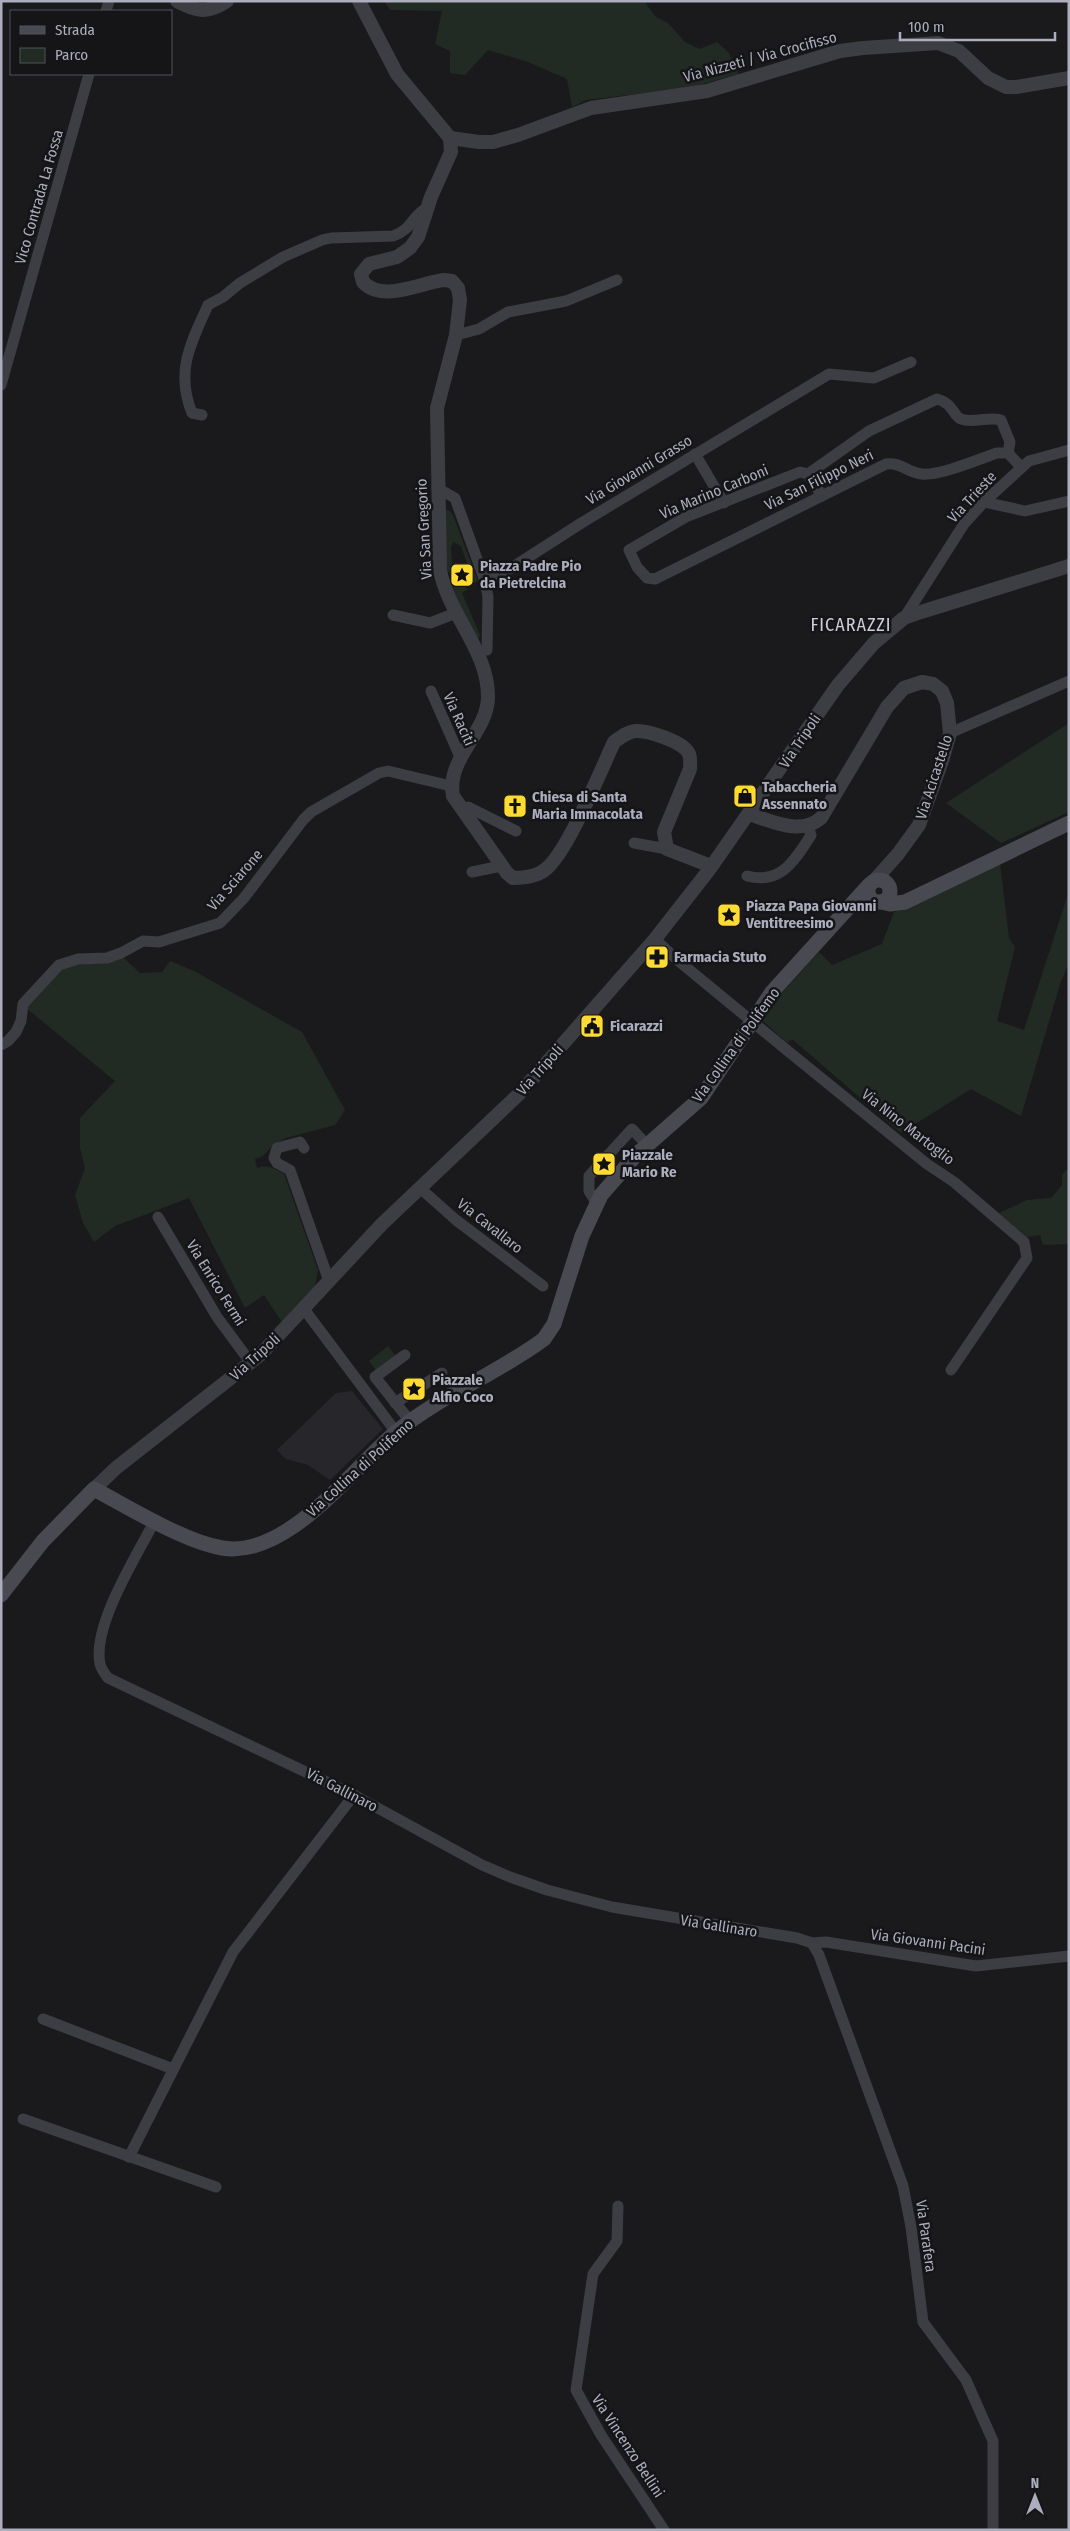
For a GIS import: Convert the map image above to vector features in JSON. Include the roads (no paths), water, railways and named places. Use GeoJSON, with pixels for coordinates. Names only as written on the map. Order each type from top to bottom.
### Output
{"type":"FeatureCollection","features":[{"type":"Feature","properties":{"kind":"main road"},"geometry":{"type":"LineString","coordinates":[[877,891],[898,903],[1066,825]]}},
{"type":"Feature","properties":{"kind":"main road","name":"Via Collina di Polifemo"},"geometry":{"type":"LineString","coordinates":[[154,1520],[188,1536],[224,1548],[250,1548],[266,1543],[285,1533],[303,1520],[410,1421],[448,1396],[544,1340],[554,1324],[582,1236],[596,1202],[618,1174],[647,1145],[701,1098],[772,992],[839,919],[877,891]]}},
{"type":"Feature","properties":{"kind":"main road"},"geometry":{"type":"LineString","coordinates":[[94,1489],[154,1520]]}},
{"type":"Feature","properties":{"kind":"main road","name":"Via Tripoli"},"geometry":{"type":"LineString","coordinates":[[1,1595],[43,1541],[94,1489]]}},
{"type":"Feature","properties":{"kind":"street"},"geometry":{"type":"LineString","coordinates":[[177,1],[195,10],[209,11],[227,1]]}},
{"type":"Feature","properties":{"kind":"street"},"geometry":{"type":"LineString","coordinates":[[360,1],[397,74],[450,138]]}},
{"type":"Feature","properties":{"kind":"street","name":"Via Nizzeti / Via Crocifisso"},"geometry":{"type":"LineString","coordinates":[[450,138],[494,142],[591,108],[707,91],[840,51],[872,47],[938,43],[959,51],[988,78],[1006,87],[1069,78]]}},
{"type":"Feature","properties":{"kind":"street","name":"Vico Contrada La Fossa"},"geometry":{"type":"LineString","coordinates":[[1,385],[88,75]]}},
{"type":"Feature","properties":{"kind":"street","name":"Via San Gregorio"},"geometry":{"type":"LineString","coordinates":[[450,138],[451,152],[427,208],[418,237],[410,248],[397,257],[369,264],[361,274],[363,282],[376,291],[387,292],[435,281],[452,281],[458,288],[460,300],[456,335],[436,408],[440,570],[447,595],[477,653],[488,686],[486,712],[461,759],[451,786]]}},
{"type":"Feature","properties":{"kind":"street"},"geometry":{"type":"LineString","coordinates":[[202,415],[192,413],[184,388],[184,373],[188,351],[208,305],[223,297],[254,274],[293,252],[322,240],[393,236],[402,233],[413,224],[419,212],[427,208]]}},
{"type":"Feature","properties":{"kind":"street"},"geometry":{"type":"LineString","coordinates":[[456,335],[479,328],[508,312],[566,301],[617,280]]}},
{"type":"Feature","properties":{"kind":"street","name":"Via Giovanni Grasso"},"geometry":{"type":"LineString","coordinates":[[485,581],[502,574],[695,454],[829,374],[874,378],[911,362]]}},
{"type":"Feature","properties":{"kind":"street"},"geometry":{"type":"LineString","coordinates":[[822,496],[808,474],[869,431],[937,399],[954,409],[957,417],[962,420],[992,417],[1001,420],[1010,442],[1008,453],[1022,467]]}},
{"type":"Feature","properties":{"kind":"street","name":"Via Trieste"},"geometry":{"type":"LineString","coordinates":[[904,618],[964,524],[984,502],[1029,461],[1069,450]]}},
{"type":"Feature","properties":{"kind":"street","name":"Via San Filippo Neri"},"geometry":{"type":"LineString","coordinates":[[637,567],[647,578],[655,579],[886,464],[896,463],[913,472],[932,474],[997,453],[1008,453]]}},
{"type":"Feature","properties":{"kind":"street"},"geometry":{"type":"LineString","coordinates":[[695,454],[724,503]]}},
{"type":"Feature","properties":{"kind":"street","name":"Via Marino Carboni"},"geometry":{"type":"LineString","coordinates":[[637,567],[629,550],[686,518],[800,472],[808,474]]}},
{"type":"Feature","properties":{"kind":"street"},"geometry":{"type":"LineString","coordinates":[[438,488],[455,498],[485,581],[488,597],[487,650]]}},
{"type":"Feature","properties":{"kind":"street"},"geometry":{"type":"LineString","coordinates":[[984,502],[1025,511],[1069,501]]}},
{"type":"Feature","properties":{"kind":"street","name":"Via Tripoli"},"geometry":{"type":"LineString","coordinates":[[94,1489],[116,1468],[251,1363],[304,1309],[382,1224],[519,1094],[655,939],[712,866],[838,685],[874,643],[904,618],[1069,566]]}},
{"type":"Feature","properties":{"kind":"street"},"geometry":{"type":"LineString","coordinates":[[393,615],[430,623],[456,614]]}},
{"type":"Feature","properties":{"kind":"street"},"geometry":{"type":"LineString","coordinates":[[950,733],[1069,681]]}},
{"type":"Feature","properties":{"kind":"street","name":"Via Acicastello"},"geometry":{"type":"LineString","coordinates":[[808,826],[821,818],[887,707],[904,688],[922,682],[933,684],[942,691],[947,703],[950,733],[918,825],[898,854],[877,891]]}},
{"type":"Feature","properties":{"kind":"street","name":"Via Raciti"},"geometry":{"type":"LineString","coordinates":[[431,690],[461,759]]}},
{"type":"Feature","properties":{"kind":"street"},"geometry":{"type":"LineString","coordinates":[[451,786],[453,796],[501,866],[514,878],[539,874],[548,868],[569,834],[614,742],[624,734],[637,731],[652,734],[682,745],[688,752],[691,760],[690,770],[664,832],[667,849]]}},
{"type":"Feature","properties":{"kind":"street","name":"Via Sciarone"},"geometry":{"type":"LineString","coordinates":[[1,1044],[8,1041],[16,1032],[21,1021],[23,1004],[59,965],[78,959],[107,958],[122,953],[143,941],[159,942],[220,923],[244,898],[311,812],[388,771],[451,786]]}},
{"type":"Feature","properties":{"kind":"street"},"geometry":{"type":"LineString","coordinates":[[462,810],[468,807],[516,832]]}},
{"type":"Feature","properties":{"kind":"street"},"geometry":{"type":"LineString","coordinates":[[747,876],[760,880],[772,878],[788,867],[811,835],[808,826],[787,826],[749,814]]}},
{"type":"Feature","properties":{"kind":"street"},"geometry":{"type":"LineString","coordinates":[[634,843],[667,849],[712,866]]}},
{"type":"Feature","properties":{"kind":"street"},"geometry":{"type":"LineString","coordinates":[[472,872],[501,866]]}},
{"type":"Feature","properties":{"kind":"street","name":"Via Nino Martoglio"},"geometry":{"type":"LineString","coordinates":[[655,939],[675,958],[927,1164],[954,1182],[1024,1242],[1027,1258],[951,1370]]}},
{"type":"Feature","properties":{"kind":"street"},"geometry":{"type":"LineString","coordinates":[[596,1202],[589,1190],[589,1176],[632,1129],[647,1145]]}},
{"type":"Feature","properties":{"kind":"street"},"geometry":{"type":"LineString","coordinates":[[304,1148],[300,1142],[292,1142],[277,1148],[274,1158],[276,1163],[290,1170],[329,1281]]}},
{"type":"Feature","properties":{"kind":"street","name":"Via Cavallaro"},"geometry":{"type":"LineString","coordinates":[[420,1188],[456,1220],[543,1286]]}},
{"type":"Feature","properties":{"kind":"street","name":"Via Enrico Fermi"},"geometry":{"type":"LineString","coordinates":[[158,1217],[217,1317],[251,1363]]}},
{"type":"Feature","properties":{"kind":"street"},"geometry":{"type":"LineString","coordinates":[[304,1309],[396,1432]]}},
{"type":"Feature","properties":{"kind":"street"},"geometry":{"type":"LineString","coordinates":[[405,1355],[376,1376],[410,1421]]}},
{"type":"Feature","properties":{"kind":"street"},"geometry":{"type":"LineString","coordinates":[[395,1403],[442,1373]]}},
{"type":"Feature","properties":{"kind":"street","name":"Via Gallinaro"},"geometry":{"type":"LineString","coordinates":[[154,1520],[104,1622],[99,1651],[100,1666],[108,1678],[354,1795],[482,1865],[547,1890],[612,1907],[797,1938],[812,1943]]}},
{"type":"Feature","properties":{"kind":"street"},"geometry":{"type":"LineString","coordinates":[[129,2157],[233,1952],[354,1795]]}},
{"type":"Feature","properties":{"kind":"street","name":"Via Giovanni Pacini"},"geometry":{"type":"LineString","coordinates":[[812,1943],[826,1942],[976,1966],[1069,1956]]}},
{"type":"Feature","properties":{"kind":"street","name":"Via Parafera"},"geometry":{"type":"LineString","coordinates":[[812,1943],[819,1955],[903,2186],[911,2227],[923,2322],[966,2380],[994,2441],[993,2530]]}},
{"type":"Feature","properties":{"kind":"street"},"geometry":{"type":"LineString","coordinates":[[43,2020],[173,2069]]}},
{"type":"Feature","properties":{"kind":"street"},"geometry":{"type":"LineString","coordinates":[[23,2119],[216,2187]]}},
{"type":"Feature","properties":{"kind":"street","name":"Via Vincenzo Bellini"},"geometry":{"type":"LineString","coordinates":[[618,2206],[618,2241],[593,2274],[576,2390],[601,2435],[664,2530]]}},
{"type":"Feature","properties":{"kind":"place","name":"Piazza Padre Pio da Pietrelcina"},"geometry":{"type":"Point","coordinates":[462,575]}},
{"type":"Feature","properties":{"kind":"place","name":"Tabaccheria Assennato"},"geometry":{"type":"Point","coordinates":[745,796]}},
{"type":"Feature","properties":{"kind":"place","name":"Chiesa di Santa Maria Immacolata"},"geometry":{"type":"Point","coordinates":[515,806]}},
{"type":"Feature","properties":{"kind":"place","name":"Piazza Papa Giovanni Ventitreesimo"},"geometry":{"type":"Point","coordinates":[729,915]}},
{"type":"Feature","properties":{"kind":"place","name":"Farmacia Stuto"},"geometry":{"type":"Point","coordinates":[657,957]}},
{"type":"Feature","properties":{"kind":"place","name":"Ficarazzi"},"geometry":{"type":"Point","coordinates":[592,1026]}},
{"type":"Feature","properties":{"kind":"place","name":"Piazzale Mario Re"},"geometry":{"type":"Point","coordinates":[604,1164]}},
{"type":"Feature","properties":{"kind":"place","name":"Piazzale Alfio Coco"},"geometry":{"type":"Point","coordinates":[414,1389]}},
{"type":"Feature","properties":{"kind":"district","name":"FICARAZZI"},"geometry":{"type":"Point","coordinates":[851,625]}}]}
